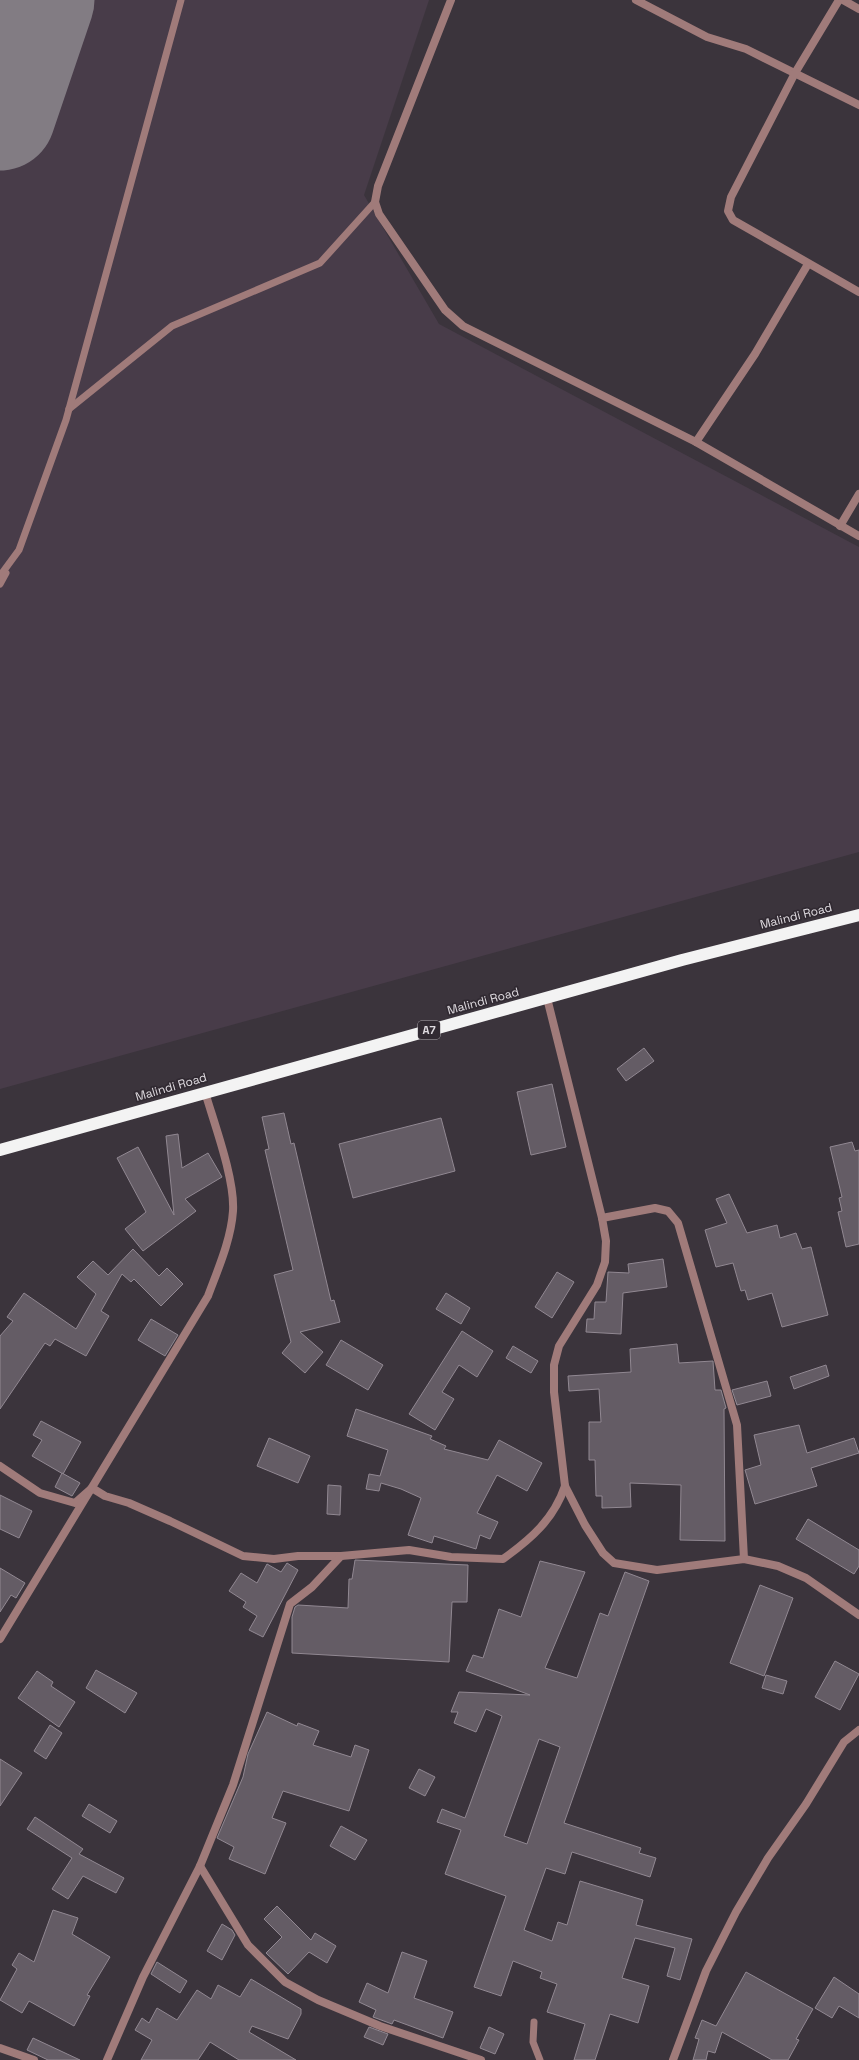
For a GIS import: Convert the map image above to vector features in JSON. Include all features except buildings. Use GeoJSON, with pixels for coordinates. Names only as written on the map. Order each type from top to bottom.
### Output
{"type":"FeatureCollection","features":[{"type":"Feature","properties":{"kind":"highway","name":"Malindi Road"},"geometry":{"type":"LineString","coordinates":[[0,1150],[205,1092],[755,941],[859,915]]}},
{"type":"Feature","properties":{"kind":"street"},"geometry":{"type":"LineString","coordinates":[[451,0],[378,186],[376,202],[379,214],[446,310],[464,326],[696,442],[859,536]]}},
{"type":"Feature","properties":{"kind":"street"},"geometry":{"type":"LineString","coordinates":[[636,0],[707,36],[746,49],[859,105]]}},
{"type":"Feature","properties":{"kind":"street"},"geometry":{"type":"LineString","coordinates":[[839,0],[795,73],[731,197],[728,211],[732,220],[859,292]]}},
{"type":"Feature","properties":{"kind":"street"},"geometry":{"type":"LineString","coordinates":[[843,0],[859,9]]}},
{"type":"Feature","properties":{"kind":"street"},"geometry":{"type":"LineString","coordinates":[[696,442],[756,354],[808,264]]}},
{"type":"Feature","properties":{"kind":"street"},"geometry":{"type":"LineString","coordinates":[[840,526],[859,494]]}},
{"type":"Feature","properties":{"kind":"street"},"geometry":{"type":"LineString","coordinates":[[547,998],[602,1218],[606,1241],[605,1262],[597,1285],[559,1346],[554,1365],[554,1392],[565,1486],[585,1525],[599,1548],[614,1563],[657,1570],[744,1559],[778,1566],[806,1578],[859,1615]]}},
{"type":"Feature","properties":{"kind":"street"},"geometry":{"type":"LineString","coordinates":[[0,1639],[208,1296],[225,1251],[233,1210],[230,1187],[205,1092]]}},
{"type":"Feature","properties":{"kind":"street"},"geometry":{"type":"LineString","coordinates":[[602,1218],[655,1208],[668,1211],[678,1223],[737,1425],[744,1559]]}},
{"type":"Feature","properties":{"kind":"street"},"geometry":{"type":"LineString","coordinates":[[0,1466],[40,1493],[75,1503],[92,1488]]}},
{"type":"Feature","properties":{"kind":"street"},"geometry":{"type":"LineString","coordinates":[[92,1488],[106,1496],[129,1503],[170,1520],[242,1556],[274,1559],[298,1556],[341,1556],[409,1550],[452,1557],[503,1559],[544,1526],[560,1502],[565,1486]]}},
{"type":"Feature","properties":{"kind":"street"},"geometry":{"type":"LineString","coordinates":[[107,2060],[143,1977],[200,1866],[233,1785],[290,1604],[312,1587],[341,1556]]}},
{"type":"Feature","properties":{"kind":"street"},"geometry":{"type":"LineString","coordinates":[[673,2060],[706,1971],[736,1912],[768,1858],[806,1804],[844,1742],[859,1730]]}},
{"type":"Feature","properties":{"kind":"street"},"geometry":{"type":"LineString","coordinates":[[200,1866],[248,1945],[285,1982],[318,2000],[380,2026],[481,2060]]}},
{"type":"Feature","properties":{"kind":"street"},"geometry":{"type":"LineString","coordinates":[[0,2048],[34,2060]]}},
{"type":"Feature","properties":{"kind":"lane"},"geometry":{"type":"LineString","coordinates":[[0,584],[19,550],[69,409],[181,0]]}},
{"type":"Feature","properties":{"kind":"lane"},"geometry":{"type":"LineString","coordinates":[[69,409],[172,326],[320,263],[376,202]]}},
{"type":"Feature","properties":{"kind":"lane"},"geometry":{"type":"LineString","coordinates":[[0,576],[19,550]]}},
{"type":"Feature","properties":{"kind":"lane"},"geometry":{"type":"LineString","coordinates":[[534,2022],[533,2042],[540,2060]]}},
{"type":"Feature","properties":{"kind":"shaded area"},"geometry":{"type":"Polygon","coordinates":[[[0,0],[429,0],[364,195],[439,324],[859,547],[859,852],[0,1089],[0,0]]]}},
{"type":"Feature","properties":{"kind":"runway"},"geometry":{"type":"LineString","coordinates":[[0,115],[39,0]]}}]}
